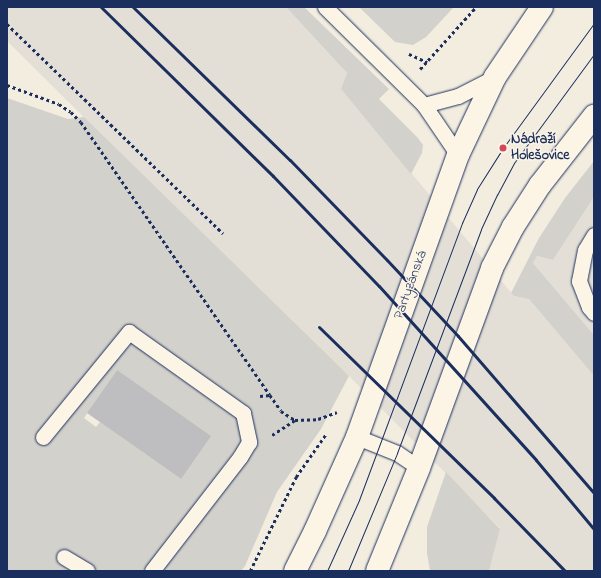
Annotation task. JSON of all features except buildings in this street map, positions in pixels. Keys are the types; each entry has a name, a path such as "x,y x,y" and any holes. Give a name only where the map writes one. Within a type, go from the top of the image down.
{"main road":[{"name":"Partyzánská","path":"295,571 315,531 357,437 458,155 495,77 542,7"},
{"path":"377,571 419,468 492,268 513,227 536,191 594,116"}],"lane":[{"path":"325,7 424,105 458,155"},
{"path":"424,105 458,96 495,77"},
{"path":"594,236 585,250 579,281 589,307 594,313"},
{"path":"43,437 129,332 244,413 249,442 240,457 152,571"},
{"path":"357,437 397,453 419,468"},
{"path":"64,557 87,571"}],"path":[{"path":"417,72 476,7"},
{"path":"7,24 223,233"},
{"path":"7,85 59,104 81,122 281,411 295,420"},
{"path":"249,442 261,442 295,420 318,419 338,411"},
{"path":"250,571 296,477 327,433"}],"shaded area":[{"path":"7,7 286,7 347,73 341,89 514,296 529,299 594,376 594,571 489,571 500,528 349,376 258,290 7,41"},
{"path":"286,7 304,7 389,89 379,99 418,138 423,145 422,153 411,174 341,89 347,73"},
{"path":"359,7 454,7 426,37 413,45 395,42"},
{"path":"7,98 68,119 84,117 349,376 321,429 277,492 245,566 241,571 7,571","holes":["117,370 181,479 100,422 96,427 84,418"]},
{"path":"594,161 594,197 553,260 537,256 533,263 594,335 594,376 529,299 514,296 511,293 539,238 565,198"},
{"path":"594,197 594,335 533,263 536,256 553,260"},
{"path":"446,472 500,529 489,571 430,571 427,553 427,527"}],"tram line":[{"path":"327,571 359,500 462,223 477,189 503,148 594,23"},
{"path":"348,571 397,453 481,229 497,195 514,163 594,54"}],"railway":[{"path":"101,7 273,176 379,286 536,460 594,529"},
{"path":"133,7 290,160 387,260 458,336 594,493"},
{"path":"319,327 494,498 565,571"}],"place":[{"name":"Nádraží Holešovice","path":"503,148"}]}
